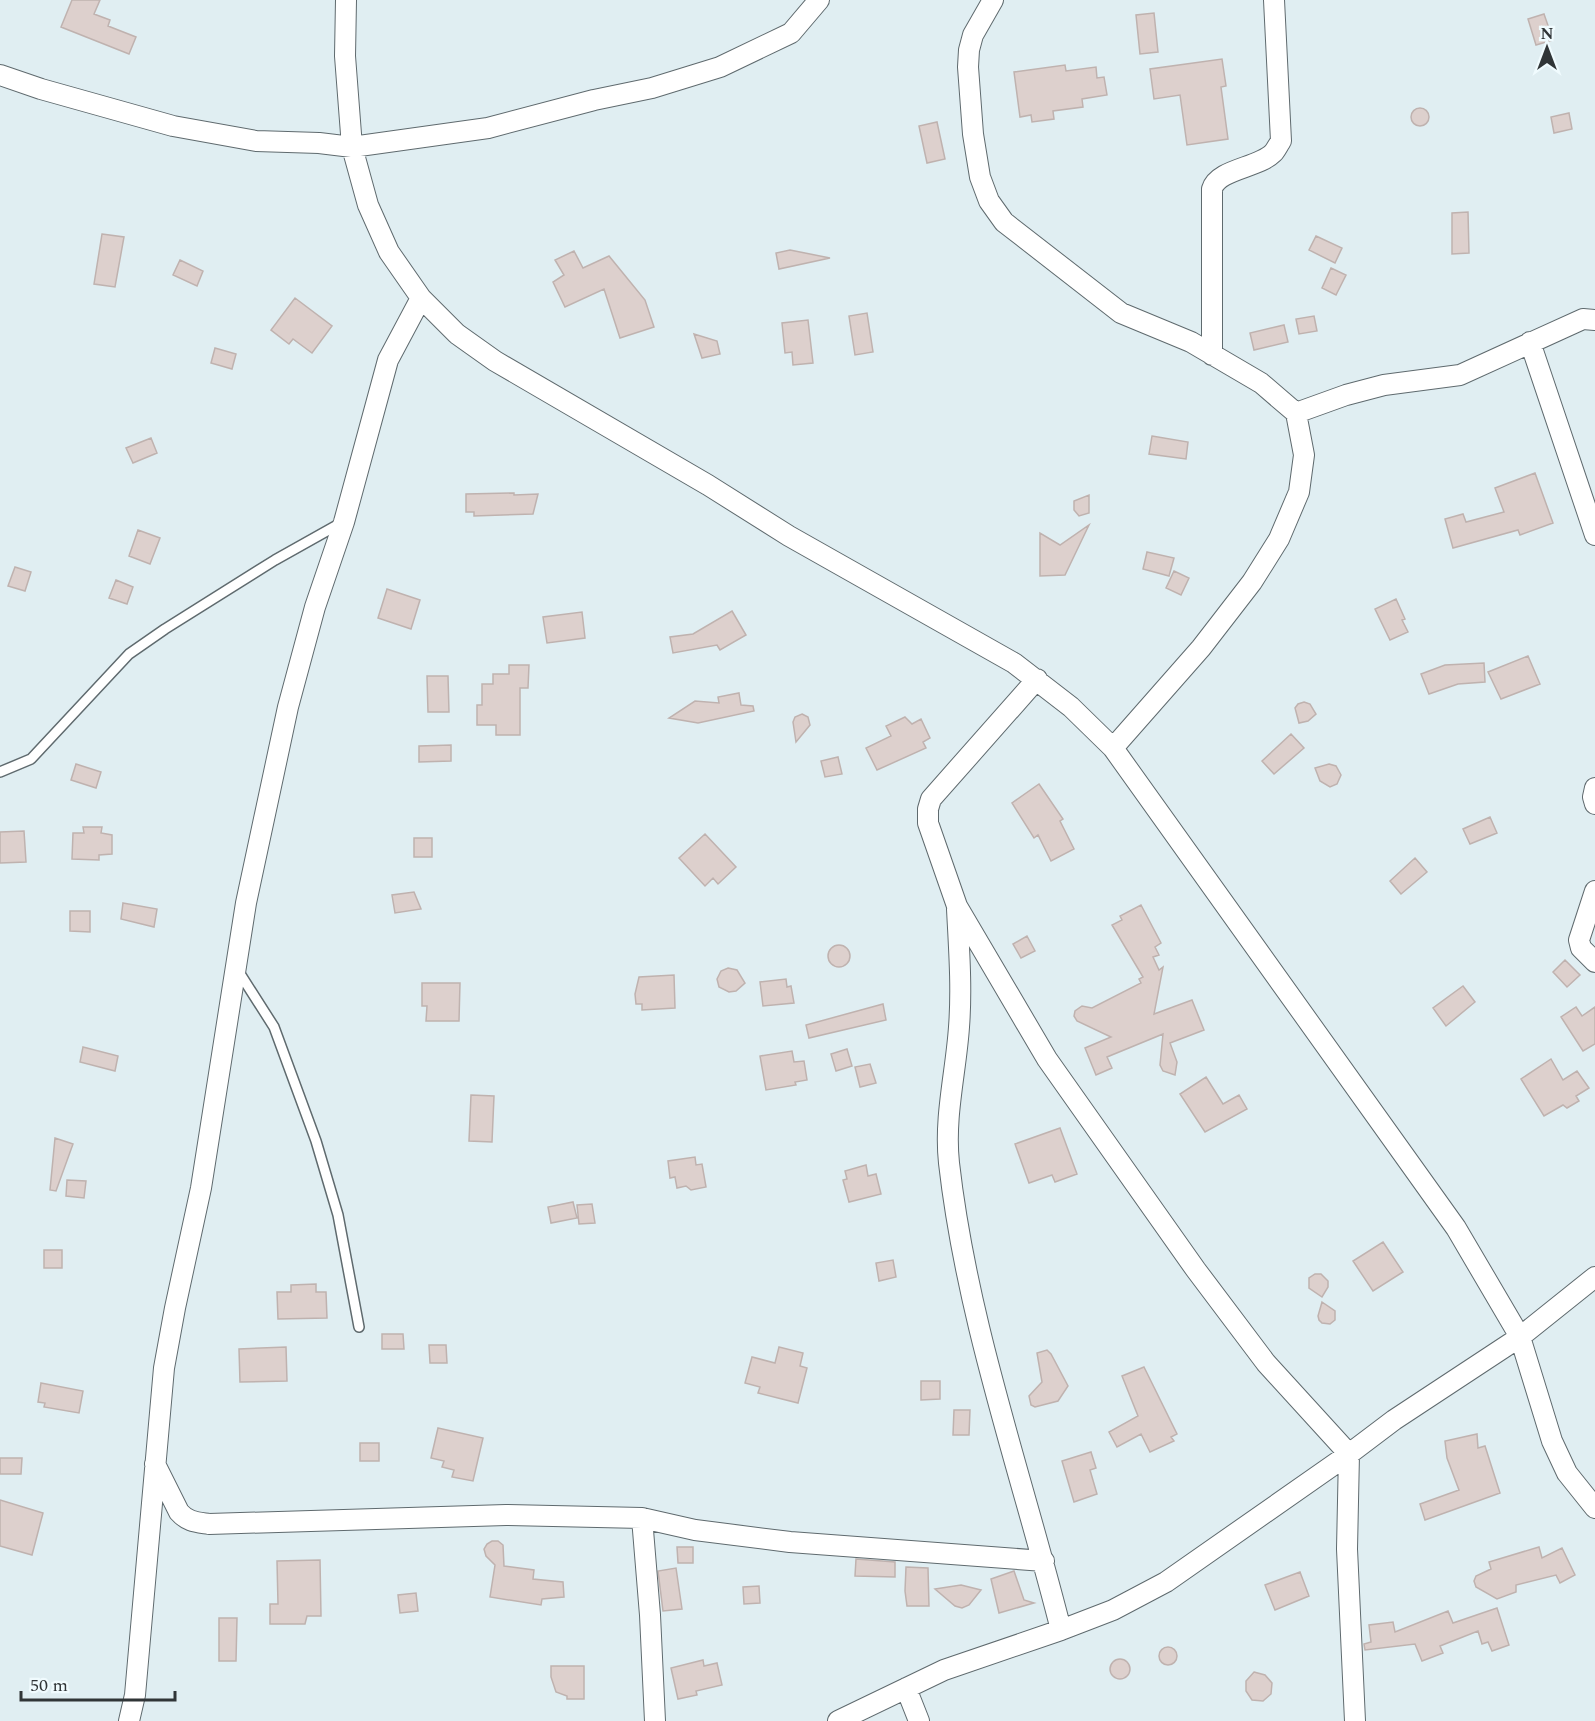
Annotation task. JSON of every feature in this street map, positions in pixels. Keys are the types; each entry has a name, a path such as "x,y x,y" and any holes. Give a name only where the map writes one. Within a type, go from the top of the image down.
{"street":[{"path":"346,0 345,56 351,147 368,205 389,252 421,298 457,334 495,361 708,485 789,536 948,624 1037,680 1071,707 1113,748 1456,1228 1520,1337 1552,1441 1567,1473 1595,1508"},
{"path":"0,75 41,89 173,126 256,141 320,143 351,147 488,128 594,100 652,88 720,67 791,33 819,0"},
{"path":"993,0 974,35 969,50 968,67 973,134 980,177 989,201 1004,222 1121,313 1191,342 1261,383 1296,413 1304,455 1299,492 1279,539 1252,582 1201,648 1113,748"},
{"path":"1212,355 1212,189 1214,182 1222,176 1260,162 1274,153 1281,141 1274,0"},
{"path":"129,1721 135,1695 164,1368 201,1188 246,903 288,707 325,575 344,522 388,360 421,298"},
{"path":"1296,413 1346,395 1384,385 1460,375 1583,319 1595,320"},
{"path":"1530,342 1595,535"},
{"path":"1037,680 931,799 928,823 957,906 1047,1059 1189,1260 1266,1363 1349,1454 1347,1549 1351,1720"},
{"path":"1595,788 1593,797 1595,804"},
{"path":"1595,891 1579,940 1581,948 1595,962"},
{"path":"957,906 960,997 959,1028 949,1118 949,1161 965,1268 980,1335 1061,1630"},
{"path":"838,1721 944,1670 1113,1610 1166,1582 1394,1420 1520,1337 1595,1277"},
{"path":"155,1464 179,1512 190,1521 209,1524 506,1515 642,1518 695,1530 790,1542 1044,1562"},
{"path":"642,1518 655,1721"},
{"path":"906,1688 919,1721"}],"lane":[{"path":"0,772 31,759 129,654 275,561 344,522"},
{"path":"236,966 274,1027 316,1141 338,1215 359,1327"}],"building":[{"path":"72,0 100,0 94,14 110,20 108,26 136,37 129,54 61,27"},
{"path":"1154,13 1158,52 1140,54 1136,15"},
{"path":"1544,14 1553,40 1536,45 1528,19"},
{"path":"1222,59 1226,86 1221,87 1228,139 1187,145 1180,95 1154,99 1150,69"},
{"path":"1065,65 1066,71 1096,67 1097,78 1104,77 1107,95 1082,99 1083,107 1053,111 1054,119 1032,122 1031,115 1020,117 1014,72"},
{"path":"1420,108 1426,111 1429,117 1426,123 1420,126 1414,123 1411,117 1414,111"},
{"path":"1569,113 1572,129 1554,133 1551,117"},
{"path":"937,122 945,159 927,163 919,126"},
{"path":"1468,212 1469,253 1452,254 1452,213"},
{"path":"102,234 124,237 115,287 94,284"},
{"path":"1316,236 1342,248 1335,263 1309,250"},
{"path":"790,250 830,258 779,269 776,253"},
{"path":"574,251 583,268 609,256 645,300 654,327 620,338 604,289 565,307 553,282 564,275 555,260"},
{"path":"180,260 203,271 197,286 173,275"},
{"path":"1331,268 1346,275 1336,295 1322,288"},
{"path":"295,298 332,326 312,353 293,339 289,344 271,330"},
{"path":"867,313 873,352 855,355 849,316"},
{"path":"1314,316 1317,331 1299,334 1296,319"},
{"path":"808,320 813,363 793,365 792,352 785,353 782,323"},
{"path":"1284,325 1288,342 1254,350 1250,333"},
{"path":"694,334 717,341 720,354 702,358"},
{"path":"215,348 236,354 232,369 211,363"},
{"path":"1152,436 1188,442 1186,459 1149,454"},
{"path":"151,438 157,453 133,463 126,448"},
{"path":"1535,473 1553,523 1520,535 1518,530 1453,548 1445,519 1463,514 1466,522 1504,512 1495,488"},
{"path":"514,493 514,495 538,494 533,514 474,516 474,512 466,512 466,494"},
{"path":"1089,495 1089,513 1079,516 1074,510 1074,501"},
{"path":"1089,525 1065,575 1040,576 1040,533 1060,545"},
{"path":"138,530 160,538 150,564 129,556"},
{"path":"1147,552 1174,558 1169,576 1143,569"},
{"path":"15,567 31,572 25,591 8,586"},
{"path":"1174,571 1189,578 1181,595 1166,588"},
{"path":"116,580 133,587 127,604 109,598"},
{"path":"387,589 420,600 411,629 378,618"},
{"path":"1396,599 1408,632 1390,640 1375,609"},
{"path":"732,611 746,635 720,650 717,645 673,653 670,637 693,634"},
{"path":"582,612 585,638 547,643 543,617"},
{"path":"1528,656 1540,684 1501,699 1488,672"},
{"path":"1484,663 1485,682 1458,684 1429,694 1421,674 1445,665"},
{"path":"509,665 529,665 528,688 520,688 520,735 496,735 496,725 477,725 477,705 482,705 482,684 493,684 493,674 509,674"},
{"path":"427,676 448,676 449,712 428,712"},
{"path":"739,693 741,705 753,706 754,711 698,723 669,718 695,701 719,703 718,697"},
{"path":"1304,702 1310,704 1316,714 1308,721 1299,723 1295,708"},
{"path":"802,714 808,717 810,725 796,742 793,722 795,717"},
{"path":"905,717 912,724 921,719 930,738 923,742 926,748 877,770 866,748 891,736 886,726"},
{"path":"1291,734 1304,748 1274,774 1262,761"},
{"path":"451,745 451,761 419,762 419,746"},
{"path":"838,757 842,774 825,777 821,761"},
{"path":"76,764 101,772 96,788 71,780"},
{"path":"1329,764 1336,766 1341,775 1337,784 1330,787 1320,781 1315,768"},
{"path":"1039,784 1063,819 1060,821 1074,849 1051,861 1038,835 1034,838 1012,803"},
{"path":"1490,817 1497,833 1470,844 1463,829"},
{"path":"83,827 102,827 101,833 112,835 112,854 99,855 99,860 72,859 73,833 84,833"},
{"path":"24,831 26,862 0,863 0,832"},
{"path":"705,834 736,867 718,884 713,878 705,886 679,858"},
{"path":"414,838 432,838 432,857 414,857"},
{"path":"1415,858 1427,872 1401,894 1390,881"},
{"path":"414,892 421,909 395,913 392,895"},
{"path":"123,903 157,909 154,927 121,919"},
{"path":"1141,905 1161,943 1155,947 1159,955 1153,957 1159,970 1163,967 1154,1014 1192,1000 1204,1030 1170,1043 1177,1062 1175,1075 1163,1071 1160,1065 1163,1034 1107,1057 1112,1068 1096,1075 1085,1048 1111,1037 1077,1021 1074,1016 1075,1011 1082,1006 1092,1008 1141,983 1139,979 1143,977 1112,925 1122,920 1120,916"},
{"path":"70,911 90,911 90,932 70,931"},
{"path":"1027,936 1035,951 1021,958 1013,944"},
{"path":"839,945 847,948 850,956 847,964 839,967 831,964 828,956 831,948"},
{"path":"1565,960 1580,975 1567,987 1553,972"},
{"path":"728,968 737,970 745,983 736,991 729,992 719,987 717,979 721,971"},
{"path":"674,975 675,1008 642,1010 642,1004 636,1004 635,994 639,977"},
{"path":"786,979 787,987 791,986 794,1003 763,1006 760,982"},
{"path":"422,983 460,983 459,1021 426,1021 427,1006 422,1006"},
{"path":"1463,986 1475,1002 1446,1026 1433,1008"},
{"path":"883,1004 886,1020 809,1038 806,1025"},
{"path":"1576,1007 1582,1016 1595,1007 1595,1044 1583,1051 1561,1017"},
{"path":"83,1047 118,1056 115,1071 80,1062"},
{"path":"847,1049 852,1066 836,1071 831,1054"},
{"path":"792,1051 794,1062 804,1061 807,1080 795,1082 796,1085 766,1090 760,1056"},
{"path":"1551,1059 1563,1080 1577,1071 1589,1088 1576,1096 1579,1101 1567,1108 1563,1105 1544,1116 1521,1079"},
{"path":"870,1064 876,1083 860,1087 855,1067"},
{"path":"1206,1077 1223,1104 1239,1095 1247,1109 1205,1132 1180,1094"},
{"path":"471,1095 494,1096 492,1142 469,1141"},
{"path":"1060,1128 1077,1174 1055,1182 1052,1175 1029,1183 1015,1144"},
{"path":"55,1138 73,1144 56,1191 50,1190"},
{"path":"695,1157 696,1165 702,1164 706,1187 691,1190 686,1186 677,1188 675,1177 670,1178 668,1161"},
{"path":"866,1165 868,1176 876,1174 881,1194 849,1202 843,1180 847,1179 845,1171"},
{"path":"67,1180 86,1181 84,1198 66,1196"},
{"path":"573,1202 577,1218 551,1223 548,1207"},
{"path":"592,1204 595,1223 579,1224 577,1205"},
{"path":"1383,1242 1403,1272 1373,1291 1353,1261"},
{"path":"44,1250 62,1250 62,1268 44,1268"},
{"path":"893,1260 896,1277 879,1281 876,1263"},
{"path":"1315,1274 1321,1274 1328,1281 1328,1287 1322,1297 1309,1288 1309,1278"},
{"path":"316,1284 316,1292 326,1292 327,1318 278,1319 277,1292 291,1292 291,1285"},
{"path":"1322,1302 1335,1311 1335,1320 1330,1324 1319,1320"},
{"path":"382,1334 403,1334 404,1349 382,1349"},
{"path":"429,1345 446,1345 447,1363 430,1363"},
{"path":"286,1347 287,1381 240,1382 239,1349"},
{"path":"779,1347 803,1353 800,1366 807,1368 798,1403 758,1393 760,1387 745,1383 752,1357 775,1363"},
{"path":"1047,1350 1068,1386 1058,1401 1035,1407 1031,1405 1029,1396 1042,1382 1037,1353"},
{"path":"1144,1367 1177,1434 1171,1437 1174,1441 1150,1452 1141,1434 1117,1447 1109,1432 1138,1416 1122,1376"},
{"path":"921,1381 940,1381 940,1399 921,1400"},
{"path":"41,1383 83,1391 79,1413 44,1407 45,1403 38,1402"},
{"path":"954,1410 970,1410 969,1435 953,1435"},
{"path":"438,1428 483,1438 473,1481 452,1477 454,1470 442,1467 444,1461 431,1458"},
{"path":"1477,1434 1478,1448 1485,1446 1500,1493 1425,1520 1420,1504 1459,1490 1447,1458 1445,1441"},
{"path":"360,1443 379,1443 379,1461 360,1461"},
{"path":"1091,1452 1096,1468 1090,1470 1097,1494 1074,1502 1062,1461"},
{"path":"0,1458 22,1458 21,1474 0,1474"},
{"path":"0,1500 43,1513 32,1555 0,1546"},
{"path":"492,1541 498,1541 503,1545 504,1566 534,1570 533,1579 563,1582 564,1597 542,1599 541,1605 490,1597 495,1565 486,1556 484,1549"},
{"path":"677,1547 693,1547 693,1563 678,1563"},
{"path":"1539,1547 1542,1558 1562,1548 1575,1575 1560,1583 1556,1575 1516,1585 1516,1592 1497,1599 1476,1587 1474,1581 1476,1576 1491,1569 1489,1562"},
{"path":"856,1559 895,1562 895,1577 855,1576"},
{"path":"320,1560 321,1616 307,1616 305,1624 270,1624 270,1604 278,1604 277,1561"},
{"path":"906,1567 928,1568 929,1606 907,1606"},
{"path":"676,1568 682,1609 663,1611 658,1571"},
{"path":"1014,1571 1024,1600 1034,1603 999,1613 991,1579"},
{"path":"1300,1572 1309,1596 1275,1610 1265,1585"},
{"path":"961,1585 981,1590 969,1605 962,1608 955,1606 935,1589"},
{"path":"759,1586 760,1603 744,1604 743,1587"},
{"path":"416,1593 418,1611 400,1613 398,1595"},
{"path":"1497,1608 1509,1645 1492,1651 1488,1642 1482,1644 1478,1631 1440,1646 1443,1653 1422,1661 1415,1644 1365,1650 1364,1644 1371,1642 1369,1625 1393,1622 1395,1632 1448,1611 1453,1623"},
{"path":"219,1618 237,1618 236,1661 219,1661"},
{"path":"1168,1647 1174,1650 1177,1656 1174,1662 1168,1665 1162,1662 1159,1656 1162,1650"},
{"path":"1120,1659 1127,1662 1130,1669 1127,1676 1120,1679 1113,1676 1110,1669 1113,1662"},
{"path":"703,1660 704,1666 717,1663 722,1685 696,1691 697,1695 678,1699 671,1668"},
{"path":"551,1666 584,1666 584,1699 567,1699 567,1696 556,1692 551,1677"},
{"path":"1254,1672 1265,1675 1272,1683 1271,1694 1263,1701 1252,1700 1246,1691 1246,1681"}]}
